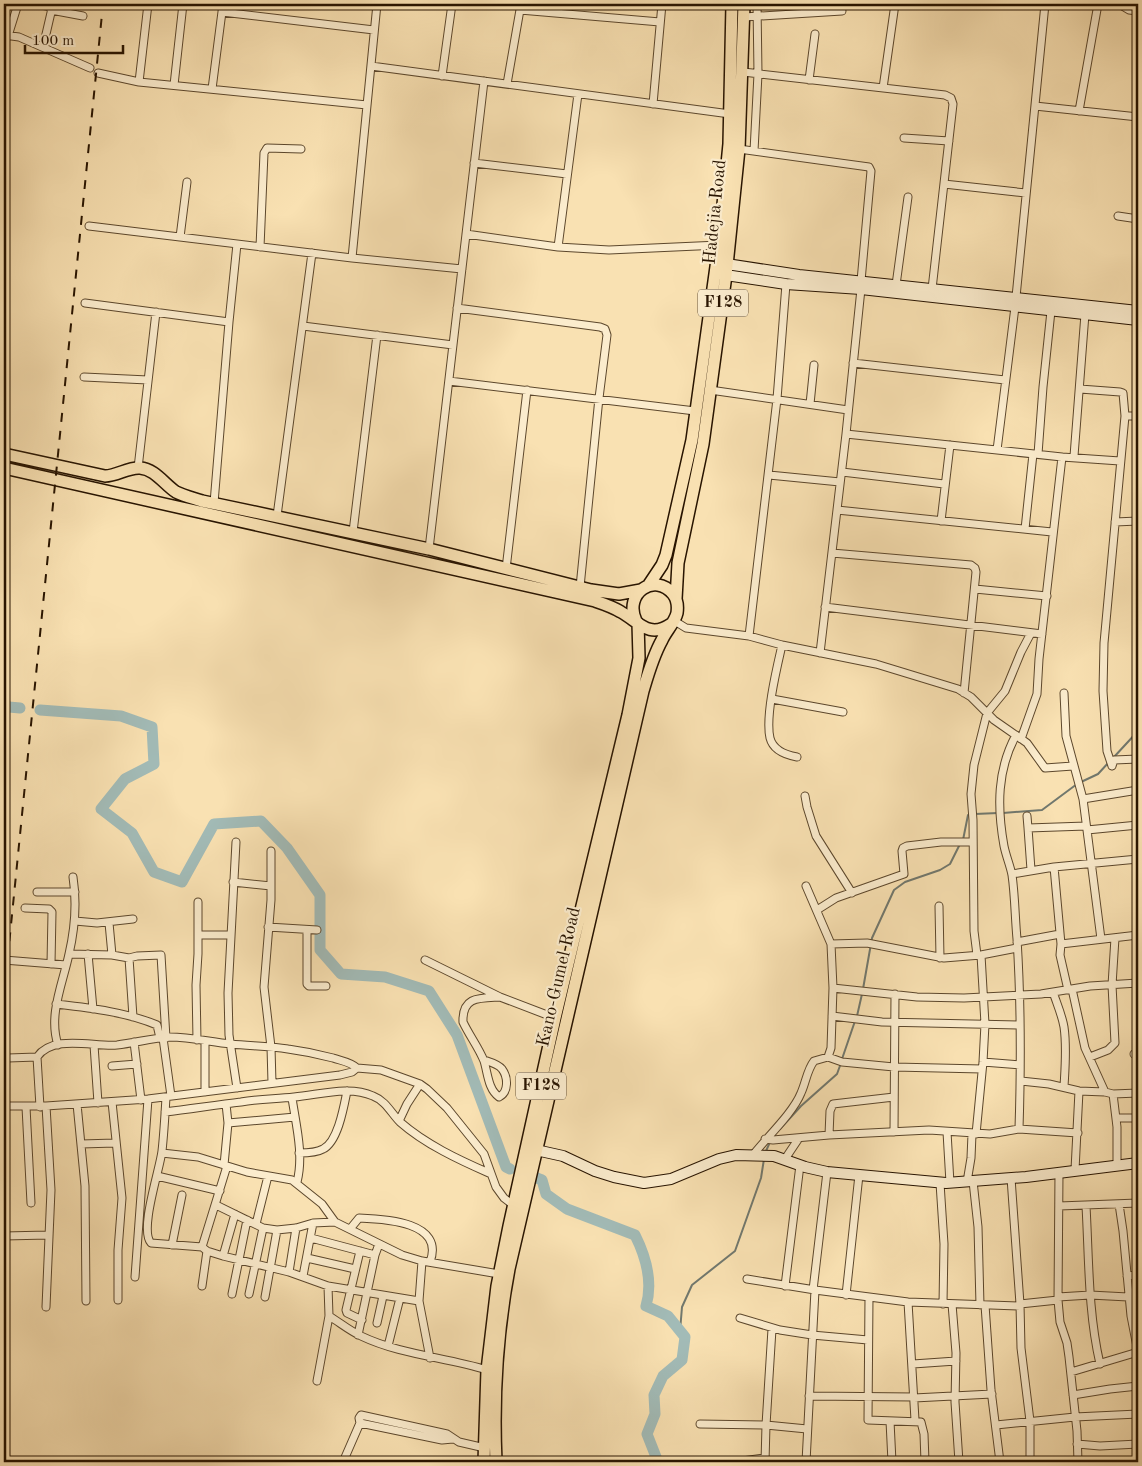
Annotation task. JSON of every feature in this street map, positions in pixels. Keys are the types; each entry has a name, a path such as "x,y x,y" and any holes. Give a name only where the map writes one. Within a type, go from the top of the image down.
{"main road":[{"name":"Hadejia Road","path":"676,599 678,563 703,444 710,390 721,269 719,245 730,114 732,4"},
{"name":"Hadejia Road","path":"644,588 662,565 666,555 692,440 695,411 721,269 739,149 744,4"},
{"path":"4,454 105,476 114,476 138,468 156,474 178,493 214,503 430,549 580,587 618,594 654,585 667,588 676,599"},
{"path":"50,479 54,465"},
{"path":"4,468 581,598 609,606 651,630 658,630 672,622"},
{"name":"F128","path":"637,622 632,604 635,596 644,588"},
{"name":"F128","path":"672,622 677,606 676,599"},
{"name":"Kano-Gumel Road","path":"484,1462 487,1370 501,1316 508,1269 536,1150 628,715 638,663 637,622"},
{"name":"Kano-Gumel Road","path":"496,1462 493,1350 499,1274 513,1205 555,1018 577,951 646,683 656,652 672,622"}],"street":[{"path":"18,4 6,36 18,37 90,68"},
{"path":"36,4 83,16"},
{"path":"139,82 148,4"},
{"path":"174,85 183,4"},
{"path":"212,89 223,4"},
{"path":"352,258 377,4"},
{"path":"442,76 452,4"},
{"path":"653,104 662,4"},
{"path":"754,151 758,74 756,4"},
{"path":"883,88 895,4"},
{"path":"997,450 1015,303 1045,4"},
{"path":"1079,111 1098,4"},
{"path":"1123,4 1129,10 1138,11"},
{"path":"43,48 52,7"},
{"path":"507,84 520,7 660,22"},
{"path":"744,16 842,10"},
{"path":"222,12 374,30"},
{"path":"810,80 815,34"},
{"path":"370,66 730,114"},
{"path":"743,72 945,95 951,98 953,104 932,289"},
{"path":"98,73 139,82 367,105"},
{"path":"430,549 484,81"},
{"path":"558,247 578,94"},
{"path":"1035,106 1138,117"},
{"path":"904,138 949,141"},
{"path":"260,247 264,153 267,148 301,149"},
{"path":"739,149 869,167 871,172 842,472 820,653"},
{"path":"474,162 567,174"},
{"path":"180,237 187,182"},
{"path":"944,184 1026,193"},
{"path":"896,285 908,197"},
{"path":"1118,216 1138,218"},
{"path":"89,226 352,258 462,269"},
{"path":"466,234 558,247 609,250 719,245"},
{"path":"214,503 228,322 237,244"},
{"path":"277,516 312,253"},
{"path":"721,269 786,284 896,285 932,289 1052,311 1138,320"},
{"path":"721,269 799,274 861,285 1015,303 1138,311"},
{"path":"749,636 777,399 786,284"},
{"path":"85,303 228,322"},
{"path":"457,308 600,326 605,329 608,335 599,398 580,587"},
{"path":"1025,530 1052,311"},
{"path":"138,468 156,312"},
{"path":"1074,456 1085,314"},
{"path":"303,326 453,345"},
{"path":"353,532 376,335"},
{"path":"853,363 1005,380"},
{"path":"810,404 814,365"},
{"path":"84,377 148,380"},
{"path":"449,381 695,411"},
{"path":"1080,389 1123,393 1124,416 1103,691 1106,750 1113,763 1138,759"},
{"path":"506,569 527,390"},
{"path":"710,390 848,410"},
{"path":"1124,416 1138,416"},
{"path":"846,434 1062,457 1074,456 1120,461"},
{"path":"940,521 950,445"},
{"path":"1019,1129 1021,1081 1017,945 1012,874 1004,848 999,801 1000,784 1003,765 1010,747 1019,737 1037,694 1052,532 1062,457"},
{"path":"842,472 944,484"},
{"path":"769,474 840,482"},
{"path":"837,510 1052,532"},
{"path":"1115,522 1138,521"},
{"path":"832,553 971,565 976,568 964,693"},
{"path":"975,588 1047,596"},
{"path":"825,607 1042,634"},
{"path":"672,622 686,628 749,636 782,645 876,664 943,684 971,697 987,713 1031,747 1045,768 1073,766"},
{"path":"1000,1462 982,1305 978,1227 970,1182 983,1066 985,1024 979,955 974,931 967,842 972,818 972,780 987,713 1005,691 1021,652 1031,634"},
{"path":"782,645 772,699 770,738 778,750 797,757"},
{"path":"1064,694 1066,736 1083,799 1101,940"},
{"path":"772,699 843,712"},
{"path":"1083,799 1138,790"},
{"path":"805,796 816,836 852,893"},
{"path":"1027,816 1031,870"},
{"path":"1028,828 1087,828 1138,825"},
{"path":"236,842 228,993 230,1044 237,1088"},
{"path":"817,910 836,898 904,874 902,850 907,846 967,842"},
{"path":"271,851 271,886 264,987 271,1047 272,1083"},
{"path":"1012,874 1054,866 1138,859"},
{"path":"1054,866 1061,944 1060,955 1082,1036 1090,1057 1109,1093 1117,1118 1117,1166"},
{"path":"58,1045 55,1036 56,1004 69,954 75,921 73,877"},
{"path":"233,882 271,886"},
{"path":"806,886 831,944 833,988 832,1048 828,1056"},
{"path":"37,892 75,892"},
{"path":"197,1040 198,902"},
{"path":"939,906 940,958"},
{"path":"25,908 49,909 52,912 51,964"},
{"path":"75,921 109,923 133,919"},
{"path":"109,923 112,955"},
{"path":"268,927 317,930"},
{"path":"307,930 307,984 309,986 326,986"},
{"path":"831,944 869,944 940,958 979,955 1060,934"},
{"path":"199,935 230,935"},
{"path":"1061,944 1138,935"},
{"path":"1090,1057 1108,1050 1114,1044 1112,985 1115,938"},
{"path":"69,954 112,955 129,958 144,955 161,956 163,1038 168,1096 162,1153 150,1208 147,1239 151,1243 205,1249 223,1256 303,1276 328,1286 419,1301"},
{"path":"88,954 93,1009"},
{"path":"129,958 133,1017"},
{"path":"4,960 66,965"},
{"path":"425,960 500,997 555,1018"},
{"path":"833,988 917,997 984,998 1138,984"},
{"path":"1053,992 1062,1017 1065,1033 1064,1087"},
{"path":"894,1132 895,994"},
{"path":"484,1060 502,1069 507,1085 506,1092 502,1096 499,1097 495,1094 491,1087 484,1060 463,1022 463,1016 468,1003 473,999 500,997"},
{"path":"56,1004 133,1017 157,1025 163,1038"},
{"path":"832,1016 894,1022 1019,1025"},
{"path":"46,1308 51,1190 37,1057 48,1048 58,1045 76,1042 94,1045 117,1045 163,1038 271,1047 318,1054 346,1061 357,1068 380,1070 420,1084 447,1108 484,1154 489,1173 496,1187 504,1198 513,1205"},
{"path":"205,1041 205,1092"},
{"path":"134,1042 144,1099 135,1277"},
{"path":"94,1045 98,1103"},
{"path":"761,1156 769,1140 801,1093 814,1060 828,1056 840,1061 894,1068 1020,1065"},
{"path":"8,1058 37,1057"},
{"path":"112,1066 137,1064"},
{"path":"4,1106 26,1107 144,1099 340,1075 352,1072 357,1068"},
{"path":"1021,1081 1079,1091 1138,1093"},
{"path":"399,1120 420,1084"},
{"path":"165,1112 348,1091 375,1096 386,1104 399,1120 424,1139 489,1173"},
{"path":"299,1154 321,1150 329,1144 338,1127 348,1091"},
{"path":"1076,1170 1079,1091"},
{"path":"829,1135 830,1111 833,1104 894,1097"},
{"path":"292,1098 299,1154 297,1182"},
{"path":"112,1102 122,1198 118,1300"},
{"path":"77,1104 84,1186 86,1301"},
{"path":"202,1286 205,1249 226,1166 228,1123 226,1104"},
{"path":"26,1107 31,1203"},
{"path":"228,1123 294,1117"},
{"path":"1117,1118 1138,1118"},
{"path":"769,1140 929,1130 974,1134 990,1134 1019,1129 1078,1133"},
{"path":"943,1304 947,1132"},
{"path":"785,1159 799,1138"},
{"path":"81,1144 115,1143"},
{"path":"536,1150 564,1156 614,1178 644,1183 671,1179 727,1156 761,1156 785,1159 827,1172 945,1183 1011,1178 1138,1163"},
{"path":"162,1153 198,1157 226,1166 268,1176 282,1177 297,1182 322,1204 335,1222"},
{"path":"785,1286 800,1165"},
{"path":"806,1462 814,1290 827,1172"},
{"path":"1059,1173 1058,1298 1060,1322 1067,1343 1071,1372 1078,1462"},
{"path":"846,1295 860,1175"},
{"path":"157,1176 220,1191"},
{"path":"256,1224 268,1176"},
{"path":"1011,1178 1020,1305 1021,1348 1030,1421 1030,1462"},
{"path":"172,1245 182,1195"},
{"path":"1059,1206 1138,1203"},
{"path":"1071,1372 1138,1352 1135,1316 1128,1297 1119,1204"},
{"path":"216,1205 263,1228 277,1230 296,1228 313,1223 335,1222 402,1255 426,1262 499,1274"},
{"path":"1086,1206 1090,1295 1100,1364"},
{"path":"223,1256 235,1214"},
{"path":"350,1228 359,1218 393,1221 419,1229 432,1242 433,1255 426,1262 419,1301 430,1358"},
{"path":"232,1294 247,1220"},
{"path":"303,1276 313,1223"},
{"path":"248,1294 263,1228"},
{"path":"289,1272 296,1228"},
{"path":"265,1297 277,1230"},
{"path":"4,1236 48,1235"},
{"path":"311,1238 376,1255"},
{"path":"358,1335 379,1244"},
{"path":"360,1251 346,1310 347,1313 362,1320"},
{"path":"307,1258 355,1269"},
{"path":"1127,1276 1138,1275"},
{"path":"748,1279 846,1295 943,1304 1020,1305 1058,1298 1090,1295 1128,1297"},
{"path":"317,1381 329,1316 328,1286"},
{"path":"377,1323 383,1296"},
{"path":"869,1297 868,1420 915,1420 921,1422 923,1426 925,1462"},
{"path":"388,1346 400,1298"},
{"path":"908,1302 915,1420"},
{"path":"952,1304 959,1462"},
{"path":"329,1316 358,1335 388,1346 430,1358 459,1362 487,1370"},
{"path":"740,1318 772,1329 812,1336 868,1340"},
{"path":"735,1462 765,1460 772,1329"},
{"path":"912,1364 956,1361"},
{"path":"1073,1396 1138,1386"},
{"path":"809,1396 914,1398 992,1394"},
{"path":"996,1425 1075,1417 1138,1414"},
{"path":"890,1421 892,1462"},
{"path":"343,1462 360,1423 442,1440 453,1439 485,1448"},
{"path":"700,1424 766,1425 807,1429"},
{"path":"1078,1444 1100,1446 1138,1444"}],"waterway":[{"path":"4,704 9,707 20,708"},
{"path":"40,710 121,716 152,727 154,764 125,779 101,809 132,833 154,872 182,882 214,824 261,821 287,848 320,895 320,950 341,974 385,977 429,991 457,1035 506,1167 510,1169"},
{"path":"1114,757 1138,731"},
{"path":"1081,782 1098,774 1109,762"},
{"path":"1003,813 1042,810 1077,784"},
{"path":"975,814 998,813"},
{"path":"963,840 968,815 970,815"},
{"path":"863,989 872,938 894,890 905,882 940,870 950,864 960,844"},
{"path":"857,1016 862,994"},
{"path":"842,1059 855,1021"},
{"path":"780,1129 801,1106 837,1074 841,1063"},
{"path":"766,1151 770,1142"},
{"path":"680,1331 682,1307 692,1285 735,1251 761,1178 764,1159"},
{"path":"534,1177 542,1180 546,1194 567,1209 635,1235 647,1270 649,1288 646,1306 668,1316 685,1337 682,1360 663,1376 654,1395 655,1414 647,1434 658,1462"}],"railway":[{"path":"4,995 103,4"}]}
